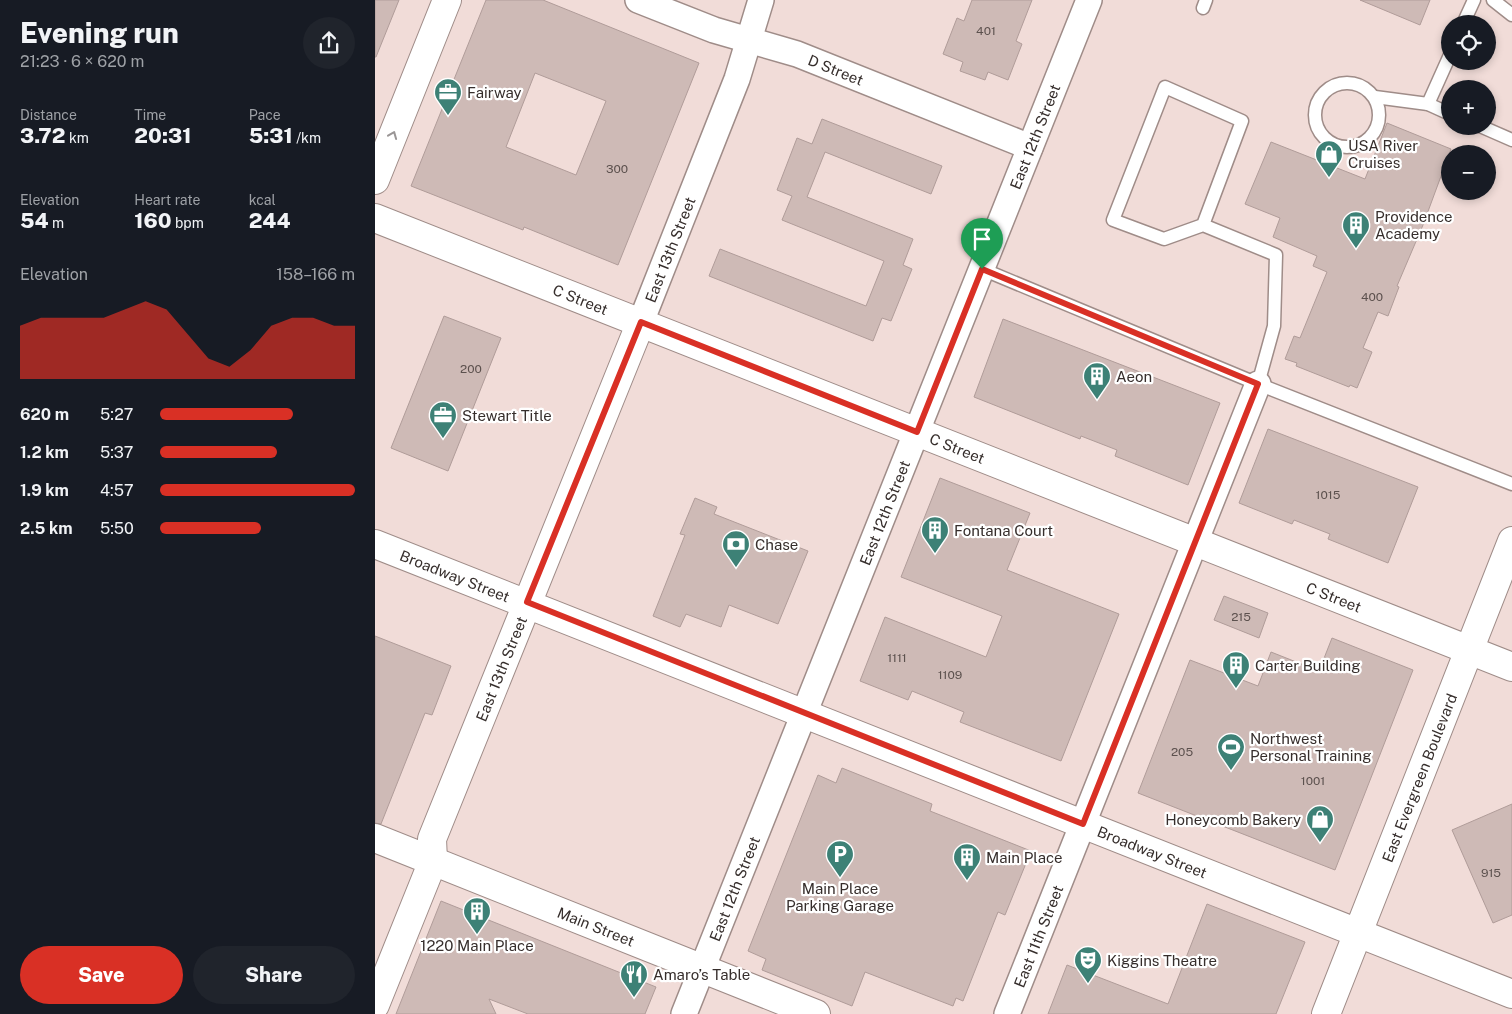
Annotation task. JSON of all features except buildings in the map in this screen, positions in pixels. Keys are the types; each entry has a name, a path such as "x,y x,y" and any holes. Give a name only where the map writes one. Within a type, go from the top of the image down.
{"street":[{"path":"375,180 447,0"},
{"name":"D Street","path":"638,0 714,30 797,54 1030,147"},
{"name":"East 13th Street","path":"433,861 432,839 737,79 761,0"},
{"name":"East 12th Street","path":"684,1014 1089,0"},
{"name":"C Street","path":"375,218 1512,667"},
{"name":"East 11th Street","path":"1007,1014 1258,384"},
{"name":"East Evergreen Boulevard","path":"1326,1014 1512,541"},
{"name":"Broadway Street","path":"375,544 527,602 1512,994"},
{"name":"Main Street","path":"375,838 816,1014"},
{"path":"375,1005 433,861"}],"lane":[{"path":"1467,15 1474,0"},
{"path":"1493,0 1512,15"},
{"path":"1428,104 1443,70"},
{"path":"1375,97 1379,107 1378,123 1371,137 1363,144 1341,147 1331,143 1322,136 1315,116 1316,106 1328,89 1337,84 1348,82 1359,84 1375,97 1428,104 1441,110"},
{"path":"1203,225 1242,121 1165,87 1113,220 1164,239 1203,225 1276,255 1274,326 1258,384"},
{"path":"1496,133 1512,140"},
{"path":"982,269 1258,384 1512,484"}],"place":[{"name":"Fairway","path":"448,116"},
{"name":"USA River Cruises","path":"1329,178"},
{"name":"Providence Academy","path":"1356,249"},
{"name":"Aeon","path":"1097,400"},
{"name":"Stewart Title","path":"443,439"},
{"name":"Fontana Court","path":"935,554"},
{"name":"Chase","path":"736,568"},
{"name":"Carter Building","path":"1236,689"},
{"name":"Northwest Personal Training","path":"1231,771"},
{"name":"Honeycomb Bakery","path":"1320,843"},
{"name":"Main Place Parking Garage","path":"840,878"},
{"name":"Main Place","path":"967,881"},
{"name":"1220 Main Place","path":"477,935"},
{"name":"Kiggins Theatre","path":"1088,984"},
{"name":"Amaro’s Table","path":"634,998"}],"route":[{"path":"982,269 1258,384 1083,824 527,602 641,322 917,432 982,269"}]}
